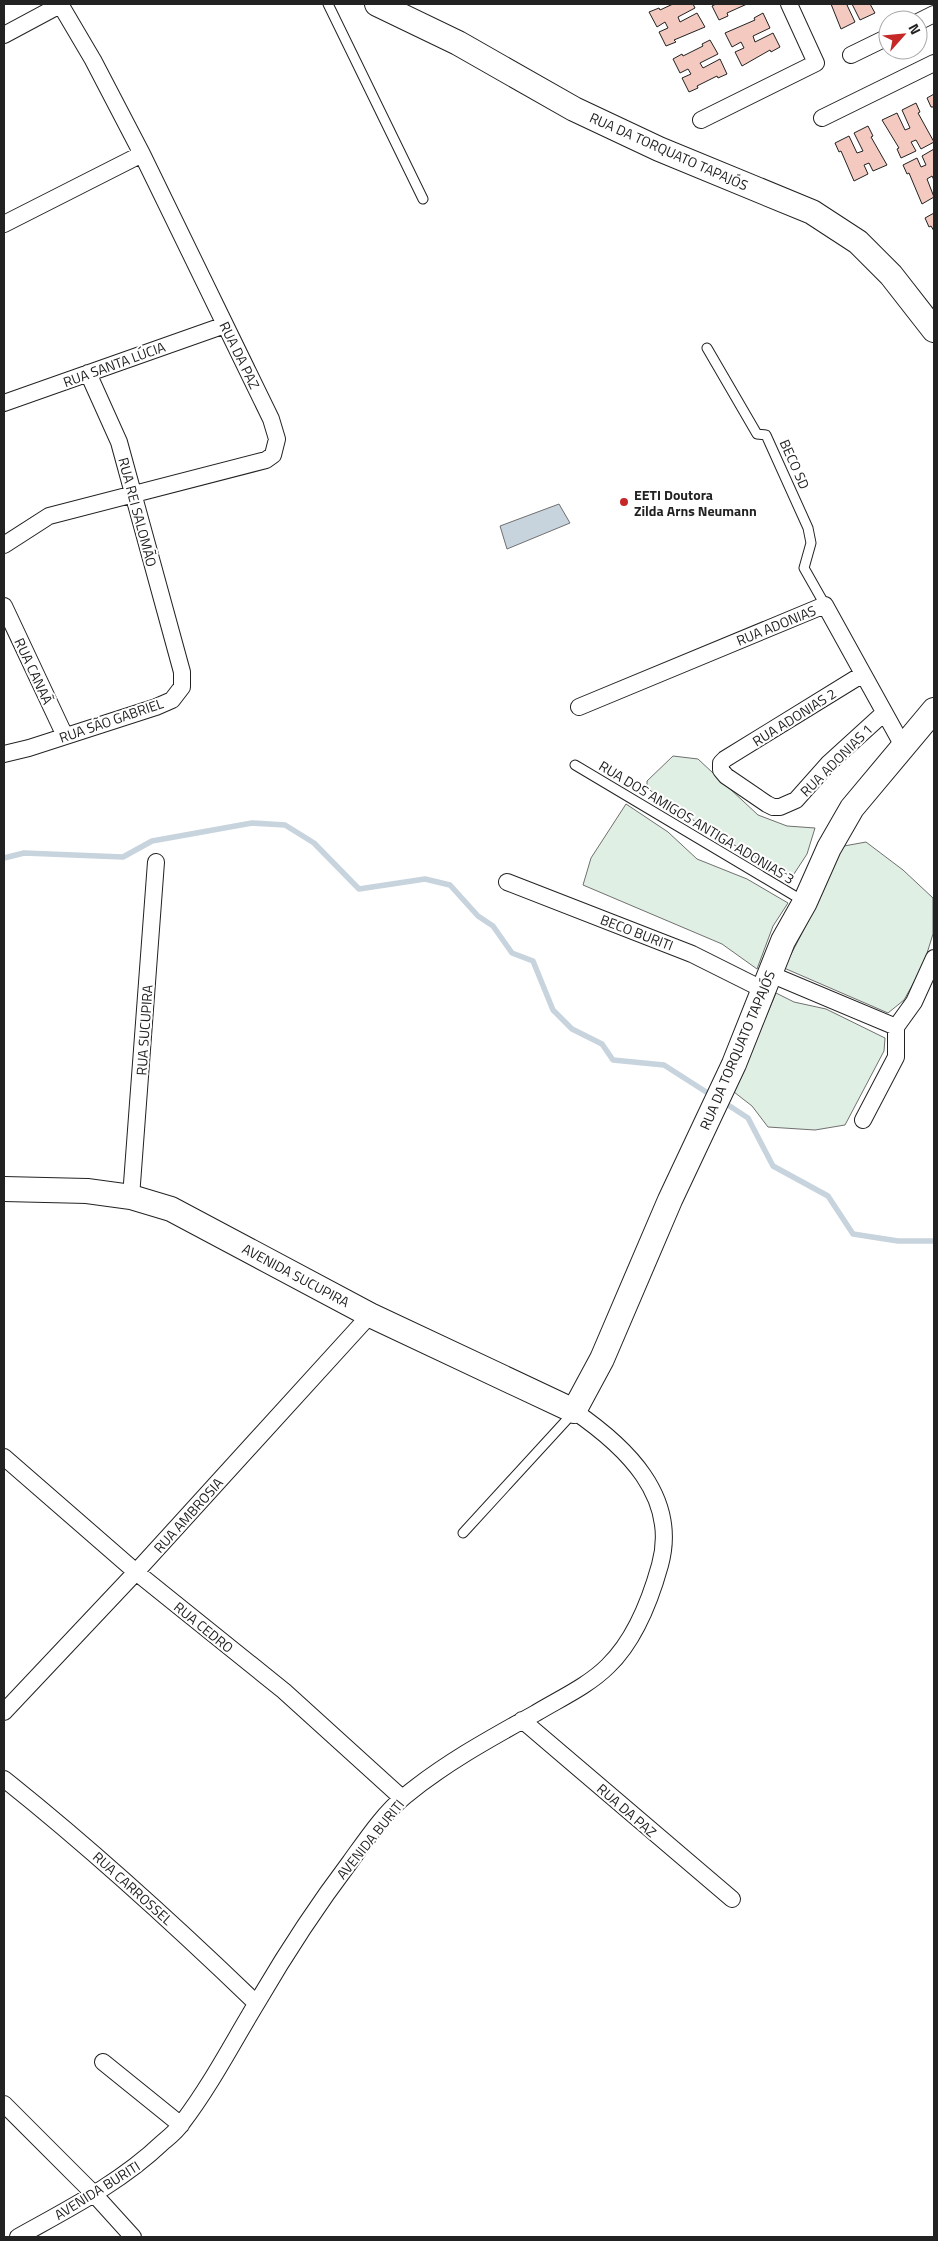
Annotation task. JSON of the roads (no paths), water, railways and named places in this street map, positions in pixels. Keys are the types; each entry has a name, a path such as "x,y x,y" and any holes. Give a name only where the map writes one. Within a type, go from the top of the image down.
{"street":[{"path":"4,35 60,4"},
{"name":"RUA DA PAZ","path":"4,546 49,516 266,460 273,455 277,440 276,430 142,154 93,60 60,4"},
{"path":"702,120 816,63 789,4"},
{"name":"RUA DA TORQUATO TAPAJÓS","path":"384,5 458,43 583,113 659,149 812,212 858,242 891,275 934,330"},
{"path":"850,55 878,42"},
{"path":"822,118 934,63"},
{"path":"4,224 142,154"},
{"name":"RUA SANTA LÚCIA","path":"4,403 225,325"},
{"name":"RUA REI SALOMÃO","path":"88,373 119,442 177,656"},
{"name":"RUA ADONIAS","path":"579,707 825,605 903,746"},
{"name":"RUA CANAÃ","path":"4,606 65,736"},
{"name":"RUA SÃO GABRIEL","path":"4,754 156,708 172,700 182,688 182,672 177,656"},
{"name":"RUA ADONIAS 2","path":"725,759 863,674"},
{"name":"RUA DA TORQUATO TAPAJÓS","path":"574,1411 602,1359 666,1209 734,1064 783,941 805,902 829,848 852,808 934,710"},
{"name":"RUA ADONIAS 1","path":"725,759 721,764 726,776 767,804 780,807 796,800 828,764 884,713"},
{"name":"RUA SUCUPIRA","path":"131,1197 156,862"},
{"name":"BECO BURITI","path":"507,882 767,982 896,1027"},
{"path":"863,1120 896,1057 896,1027 914,1002 934,958"},
{"name":"AVENIDA SUCUPIRA","path":"4,1189 87,1191 131,1197 171,1210 370,1315 574,1411"},
{"name":"RUA AMBROSIA","path":"4,1712 136,1572 370,1315"},
{"name":"AVENIDA BURITI","path":"18,2237 94,2194 133,2168 181,2125 232,2048 256,2003 312,1913 372,1833 402,1798 456,1759 583,1685 607,1668 635,1632 660,1564 664,1527 656,1499 641,1469 620,1446 574,1411"},
{"name":"RUA CEDRO","path":"4,1457 136,1572 284,1691 402,1798"},
{"name":"RUA DA PAZ","path":"522,1720 732,1900"},
{"name":"RUA CARROSSEL","path":"4,1779 70,1832 179,1929 256,2003"},
{"path":"103,2062 181,2125"},
{"path":"4,2104 94,2194 133,2237"}],"lane":[{"path":"328,4 423,199"},
{"name":"BECO SD","path":"707,348 757,434 766,435 808,528 811,543 804,568 825,605"},
{"name":"RUA DOS AMIGOS ANTIGA ADONIAS 3","path":"575,765 805,902"},
{"path":"463,1533 574,1411"}],"waterway":[{"path":"4,858 24,853 123,857 152,841 252,823 285,825 314,843 359,889 425,879 450,885 478,916 493,926 512,953 533,961 553,1010 572,1029 602,1044 613,1060 664,1065 714,1097"},
{"path":"722,1101 748,1118 773,1166 828,1196 853,1234 898,1241 934,1241"}],"place":[{"name":"EETI Doutora Zilda Arns Neumann","path":"624,502"}]}
